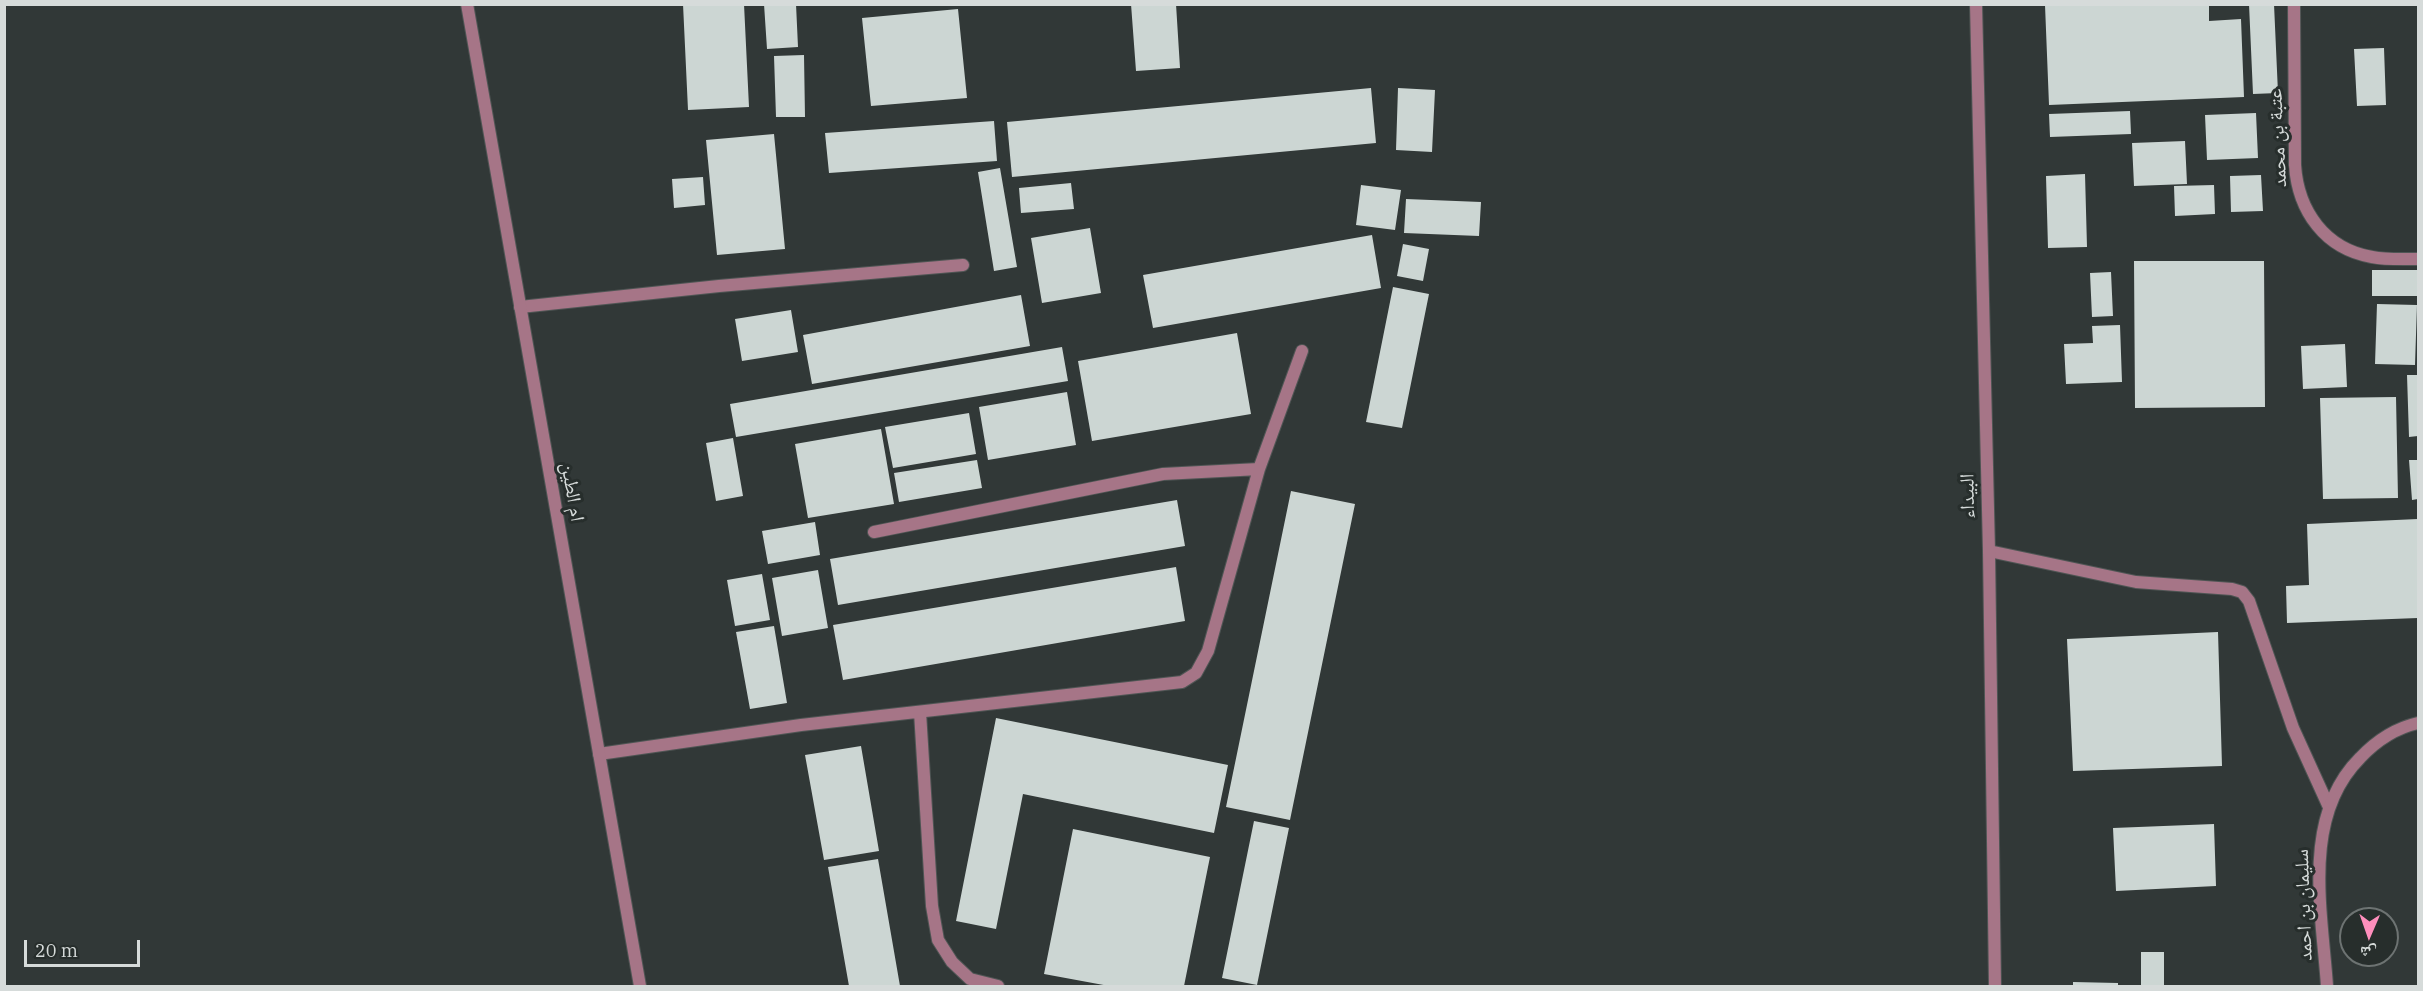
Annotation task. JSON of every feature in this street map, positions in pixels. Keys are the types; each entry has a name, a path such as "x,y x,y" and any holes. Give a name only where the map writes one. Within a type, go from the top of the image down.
{"street":[{"name":"ام الطين","path":"467,4 640,987"},
{"name":"البيداء","path":"1976,4 1989,551 1995,987"},
{"name":"عتبة بن محمد","path":"2294,4 2295,165 2301,200 2309,216 2320,229 2336,243 2353,252 2372,257 2418,259"},
{"path":"520,307 719,285 963,265"},
{"path":"599,754 801,725 1182,682 1196,673 1208,651 1259,469 1302,351"},
{"path":"874,532 1163,474 1259,469"},
{"path":"1989,551 2136,582 2232,589 2242,592 2259,627 2293,728 2328,805"},
{"path":"920,712 932,906 938,940 952,962 970,979 998,987"},
{"name":"سليمان بن احمد","path":"2327,987 2320,842 2328,805 2346,771 2373,745 2406,726 2418,723"}],"building":[{"path":"683,4 744,4 749,107 688,110"},
{"path":"764,4 796,4 798,47 767,49"},
{"path":"1131,4 1176,4 1180,68 1136,71"},
{"path":"2249,4 2274,4 2278,93 2253,94"},
{"path":"2045,5 2209,5 2209,21 2241,19 2244,97 2049,105"},
{"path":"958,9 967,98 871,106 862,18"},
{"path":"2384,48 2386,105 2357,106 2354,49"},
{"path":"804,55 805,117 776,117 774,56"},
{"path":"1371,88 1376,143 1012,177 1007,122"},
{"path":"1398,88 1435,90 1432,152 1396,150"},
{"path":"2130,111 2131,134 2050,137 2049,114"},
{"path":"2256,113 2258,158 2207,160 2205,115"},
{"path":"994,121 997,161 829,173 825,133"},
{"path":"774,134 785,249 717,255 706,140"},
{"path":"2185,141 2187,184 2134,186 2132,143"},
{"path":"1000,168 1017,267 994,271 978,172"},
{"path":"2085,174 2087,247 2048,248 2046,176"},
{"path":"2261,175 2263,211 2231,212 2230,176"},
{"path":"703,177 705,205 674,208 672,179"},
{"path":"1071,183 1074,209 1021,213 1019,188"},
{"path":"1361,185 1401,190 1395,230 1356,225"},
{"path":"2214,185 2215,214 2175,216 2174,186"},
{"path":"1406,199 1481,202 1479,236 1404,233"},
{"path":"1090,228 1101,293 1042,303 1031,238"},
{"path":"1372,235 1381,288 1153,328 1143,275"},
{"path":"1403,244 1429,249 1423,281 1397,276"},
{"path":"2134,261 2264,261 2265,407 2135,408"},
{"path":"2372,270 2418,270 2418,296 2372,296"},
{"path":"2111,272 2113,316 2092,317 2090,273"},
{"path":"1393,287 1429,294 1402,428 1366,422"},
{"path":"1021,295 1030,346 812,384 803,335"},
{"path":"2377,304 2417,305 2415,365 2375,364"},
{"path":"791,310 798,352 742,361 735,319"},
{"path":"2120,325 2122,382 2066,384 2064,344 2093,343 2092,326"},
{"path":"1237,333 1251,414 1092,441 1078,361"},
{"path":"2345,344 2347,387 2303,389 2301,346"},
{"path":"1062,347 1068,381 736,437 730,404"},
{"path":"2407,375 2418,375 2418,436 2409,437"},
{"path":"1067,392 1076,445 988,460 979,407"},
{"path":"2396,397 2398,498 2323,499 2320,398"},
{"path":"969,413 976,454 893,468 885,427"},
{"path":"881,429 894,504 808,518 795,444"},
{"path":"733,438 743,496 716,501 706,443"},
{"path":"977,460 982,488 899,502 894,473"},
{"path":"2409,460 2418,460 2418,499 2412,500"},
{"path":"1291,491 1355,504 1290,820 1226,807"},
{"path":"1177,500 1185,546 838,605 830,559"},
{"path":"2418,519 2418,618 2287,623 2286,586 2309,585 2307,524"},
{"path":"815,522 820,555 768,564 762,531"},
{"path":"1176,567 1185,621 843,680 833,625"},
{"path":"818,570 828,628 782,636 772,578"},
{"path":"762,574 770,620 735,626 727,580"},
{"path":"774,626 787,703 750,709 736,632"},
{"path":"2218,632 2222,766 2073,771 2067,639"},
{"path":"996,718 1228,765 1214,833 1023,794 996,929 956,921"},
{"path":"861,746 879,851 824,860 805,755"},
{"path":"1254,821 1289,828 1257,985 1222,978"},
{"path":"2214,824 2216,886 2116,891 2113,828"},
{"path":"1073,829 1210,857 1184,986 1109,986 1044,974"},
{"path":"878,859 900,986 849,986 828,867"},
{"path":"2141,952 2164,952 2164,986 2141,986"},
{"path":"2073,982 2118,983 2118,986 2073,986"}]}
